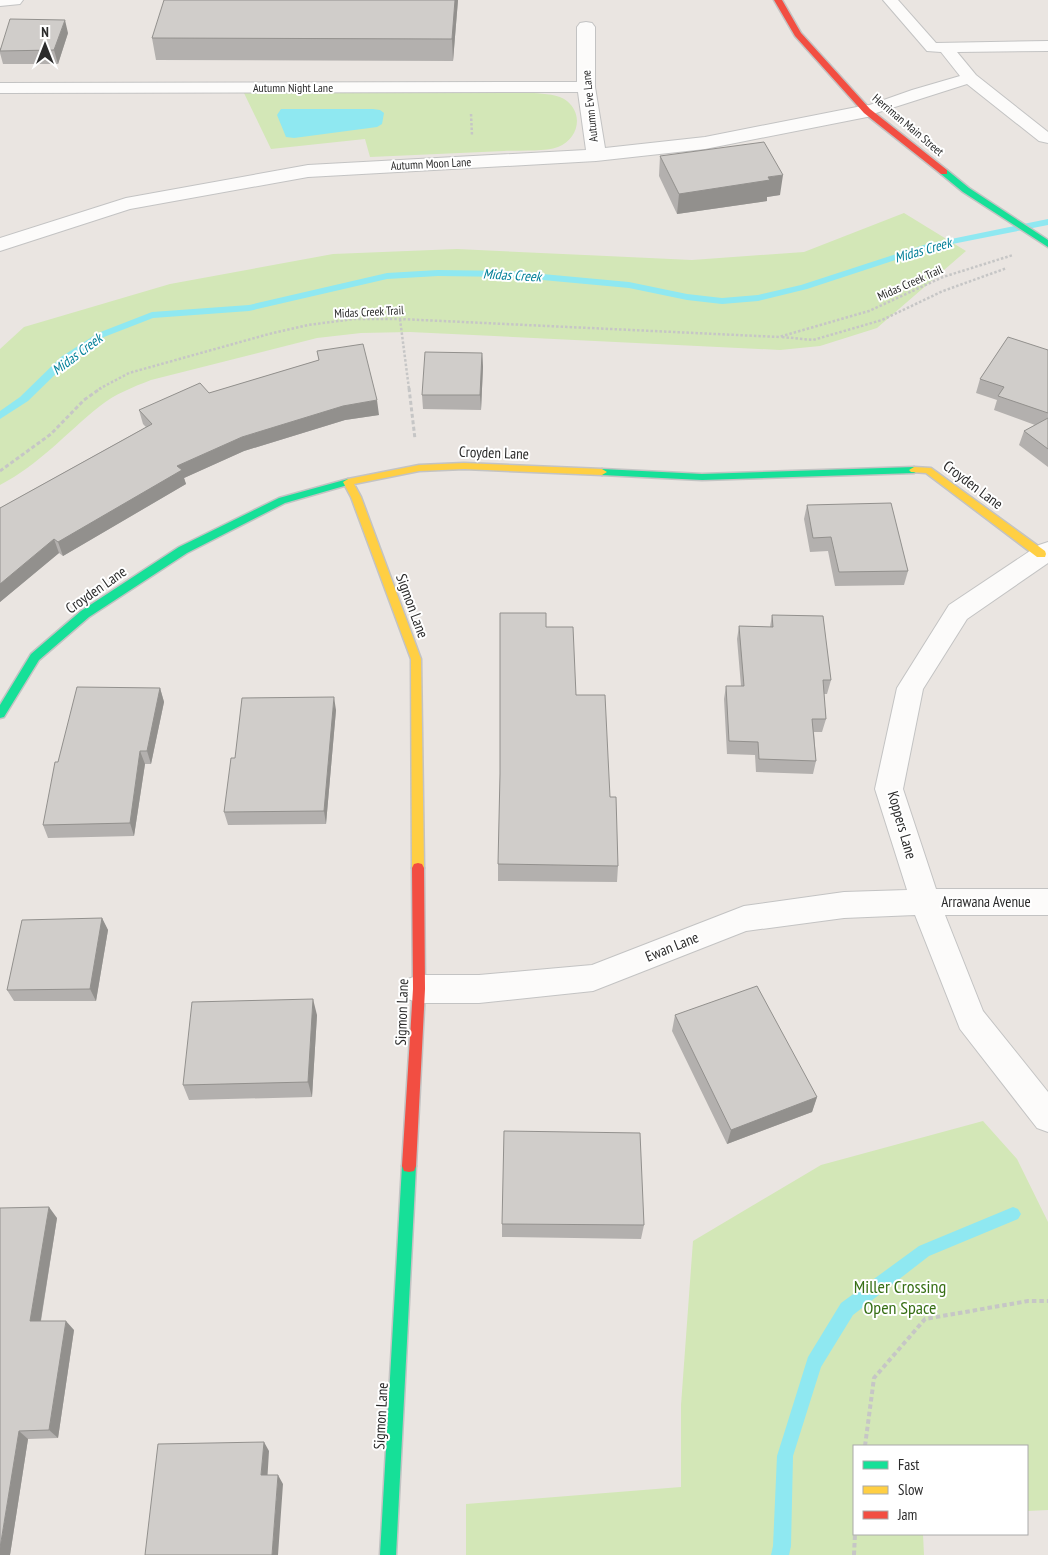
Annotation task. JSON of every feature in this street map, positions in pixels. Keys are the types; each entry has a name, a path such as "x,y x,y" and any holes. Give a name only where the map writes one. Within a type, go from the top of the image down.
{"street":[{"path":"0,0 14,0"},
{"name":"Herriman Main Street","path":"778,0 798,34 867,111 966,190 1048,244"},
{"name":"Autumn Eve Lane","path":"586,27 586,87 596,155"},
{"name":"Autumn Night Lane","path":"0,88 586,87"},
{"name":"Autumn Moon Lane","path":"0,245 126,204 308,171 596,155 705,143 867,111"},
{"name":"Croyden Lane","path":"0,714 35,657 85,614 183,550 282,500 348,482 419,468 464,466 702,477 928,470 1044,552"},
{"name":"Sigmon Lane","path":"348,482 356,497 416,659 419,989 388,1555"},
{"name":"Koppers Lane","path":"1044,552 958,612 910,688 889,790 925,902 971,1019 1048,1117"},
{"name":"Ewan Lane","path":"419,989 479,989 594,978 744,919 844,905 925,902"},
{"name":"Arrawana Avenue","path":"925,902 1048,902"}],"lane":[{"path":"890,0 932,48 1048,46"},
{"path":"945,48 970,78 1045,138 1048,138"},
{"path":"867,111 918,93 970,78"}],"path":[{"path":"471,114 472,141"},
{"name":"Midas Creek Trail","path":"779,337 869,311 943,277 982,263 1016,254"},
{"name":"Midas Creek Trail","path":"0,471 51,434 84,400 105,385 129,374 269,334 308,325 354,319 400,318 813,340 882,320 943,290 1006,268"},
{"path":"400,318 416,443"},
{"path":"864,1445 874,1378 925,1319 1028,1301 1048,1301"},
{"path":"854,1555 855,1535"}],"green space":[{"path":"244,93 547,94 567,101 576,113 577,120 574,133 570,138 553,149 370,157 365,139 271,149"},
{"path":"904,213 966,251 877,328 820,346 780,350 410,332 361,333 317,338 151,380 124,391 100,406 27,468 0,485 0,349 24,327 170,284 333,254 457,249 692,260 804,252"},
{"name":"Miller Crossing Open Space","path":"983,1121 1017,1159 1048,1222 1048,1510 1028,1511 1028,1445 853,1445 853,1535 923,1535 924,1555 466,1555 466,1504 681,1487 681,1405 693,1241 821,1165"}],"water":[{"path":"281,109 373,109 384,113 382,124 377,127 294,138 286,137 277,115"}],"building":[{"path":"164,0 455,0 452,39 152,38"},
{"path":"10,19 65,20 54,50 0,51"},
{"path":"764,142 783,175 768,177 770,180 679,194 660,156"},
{"path":"1008,337 1048,350 1048,413 998,396 1004,387 980,379"},
{"path":"363,344 377,400 343,406 242,437 177,466 182,470 58,542 54,539 0,584 0,508 152,424 139,410 200,383 209,393 319,360 317,351"},
{"path":"425,352 482,353 480,395 422,395"},
{"path":"1048,418 1048,449 1024,431"},
{"path":"891,503 908,571 839,572 831,537 813,538 807,505"},
{"path":"500,613 546,613 546,627 573,627 576,695 605,695 610,797 616,797 618,866 498,864"},
{"path":"772,615 823,616 831,680 823,680 826,719 812,719 816,761 759,759 758,742 729,741 726,686 744,686 739,626 773,627"},
{"path":"77,687 160,688 147,751 140,751 130,823 43,825 55,762 58,762"},
{"path":"334,697 324,811 224,812 231,758 235,758 242,698"},
{"path":"102,918 90,989 7,990 22,920"},
{"path":"757,986 817,1097 731,1130 675,1015"},
{"path":"313,999 308,1082 183,1085 192,1002"},
{"path":"504,1131 640,1133 644,1225 502,1224"},
{"path":"49,1207 30,1321 66,1321 49,1430 19,1431 0,1548 0,1208"},
{"path":"264,1442 261,1475 278,1475 272,1555 145,1555 158,1444"}],"waterway":[{"name":"Midas Creek","path":"0,416 24,399 65,359 101,335 152,315 249,308 387,276 438,273 510,274 629,285 687,297 722,301 758,298 804,287 930,246 1048,222"},
{"path":"780,1555 782,1546 785,1456 814,1363 847,1309 924,1251 1013,1214"}],"traffic: fast":[{"path":"944,172 966,190 1048,244"},
{"path":"602,472 702,477 914,470"},
{"path":"0,714 35,657 85,614 183,550 282,500 348,482"},
{"path":"388,1555 409,1166"}],"traffic: slow":[{"path":"348,482 419,468 464,466 602,472"},
{"path":"914,470 928,470 1041,554"},
{"path":"348,482 356,497 416,659 418,868"}],"traffic: jam":[{"path":"778,0 798,34 867,111 944,172"},
{"path":"409,1166 419,989 418,868"}]}
